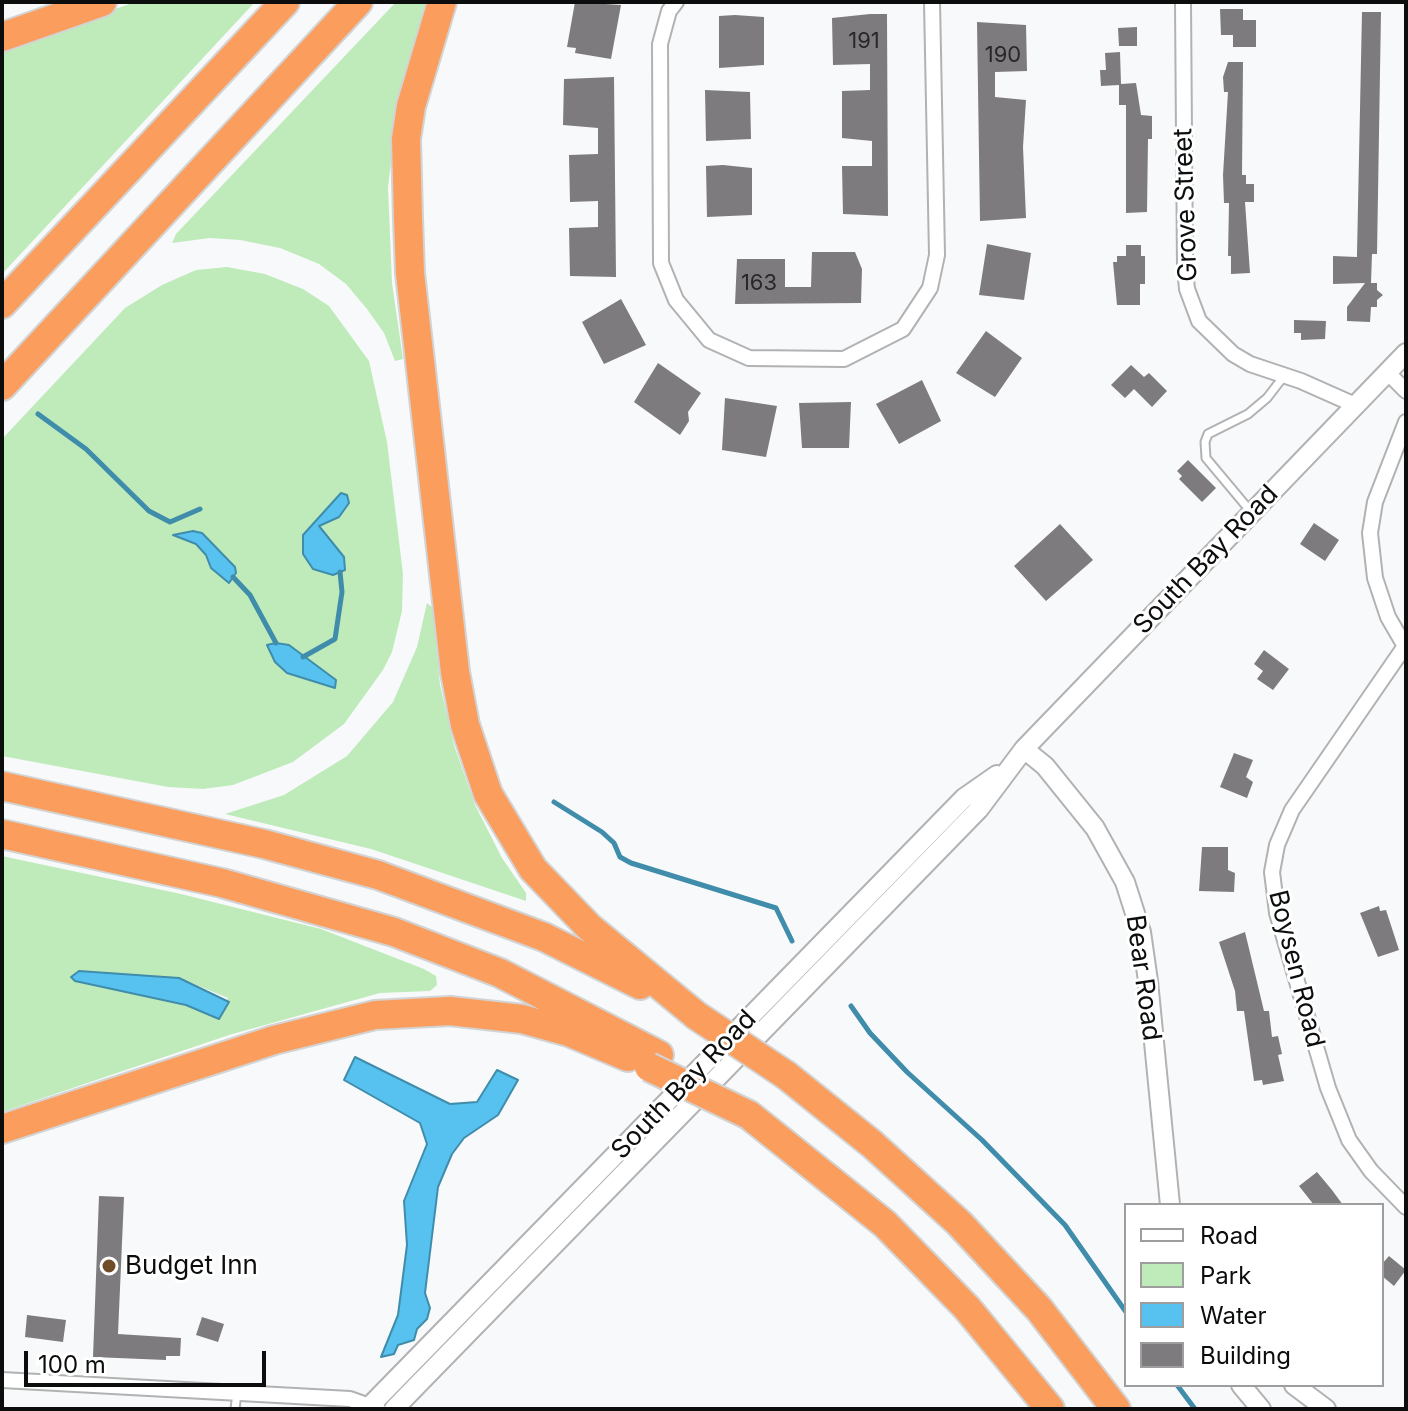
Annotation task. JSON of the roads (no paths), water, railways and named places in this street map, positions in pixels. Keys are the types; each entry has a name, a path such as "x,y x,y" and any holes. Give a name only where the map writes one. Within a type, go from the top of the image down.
{"highway":[{"path":"2,37 102,2"},
{"path":"2,304 285,2"},
{"path":"2,386 358,2"},
{"path":"442,2 427,43 409,117 406,139 408,244 455,672 465,725 488,794 533,869 578,917 697,1016 786,1075 872,1144 959,1223 1039,1309 1116,1409"},
{"path":"2,786 264,844 434,893 544,937 697,1016"},
{"path":"2,834 222,883 394,932 500,973 749,1115 885,1224 967,1308 1050,1409"},
{"path":"2,1129 299,1033 346,1020 402,1012 450,1011 522,1019 654,1061"}],"street":[{"path":"676,2 669,11 660,44 661,263 676,300 709,340 749,358 765,359 844,359 903,329 930,288 937,255 932,2"},
{"name":"Grove Street","path":"1183,2 1187,289 1206,331 1250,364 1355,405"},
{"name":"South Bay Road","path":"394,1409 979,809 1006,768 1406,353"},
{"path":"1387,372 1406,391"},
{"path":"1405,647 1388,617 1375,578 1370,533 1379,490 1406,422"},
{"name":"Boysen Road","path":"1405,647 1292,810 1277,845 1272,872 1277,913 1328,1088 1344,1127 1371,1171 1406,1207"},
{"name":"Bear Road","path":"1024,749 1045,766 1095,828 1125,882 1141,932 1157,1099 1173,1202"},
{"name":"South Bay Road","path":"373,1407 964,798 1006,768"},
{"path":"2,1380 350,1399 373,1407"},
{"path":"1243,1387 1261,1409"},
{"path":"1297,1387 1326,1409"}],"lane":[{"path":"1252,513 1210,465 1204,451 1205,442 1208,434 1248,414 1267,398 1284,376"},
{"path":"235,1409 237,1393"}],"water":[{"path":"341,493 347,495 349,503 339,517 319,526 344,557 345,570 333,575 313,569 303,554 303,535"},
{"path":"193,531 202,533 235,567 236,573 229,583 211,568 206,555 196,544 173,535"},
{"path":"267,645 289,645 336,680 335,688 287,673 275,662"},
{"path":"79,971 179,978 229,1002 219,1019 186,1005 75,981 71,977"},
{"path":"355,1057 450,1104 477,1102 497,1070 518,1080 498,1115 464,1138 452,1154 438,1187 425,1293 430,1308 427,1319 417,1329 414,1340 398,1345 394,1354 381,1357 398,1315 407,1245 404,1201 427,1144 420,1123 344,1080"}],"waterway":[{"path":"38,414 86,449 149,511 170,522 200,509"},
{"path":"303,657 335,639 342,592 340,572"},
{"path":"233,577 250,595 276,643"},
{"path":"554,802 602,832 614,843 620,857 631,863 776,908 792,941"},
{"path":"851,1006 870,1033 907,1072 982,1140 1065,1225 1124,1309"},
{"path":"1178,1387 1195,1409"}],"place":[{"name":"Budget Inn","path":"109,1266"}]}
